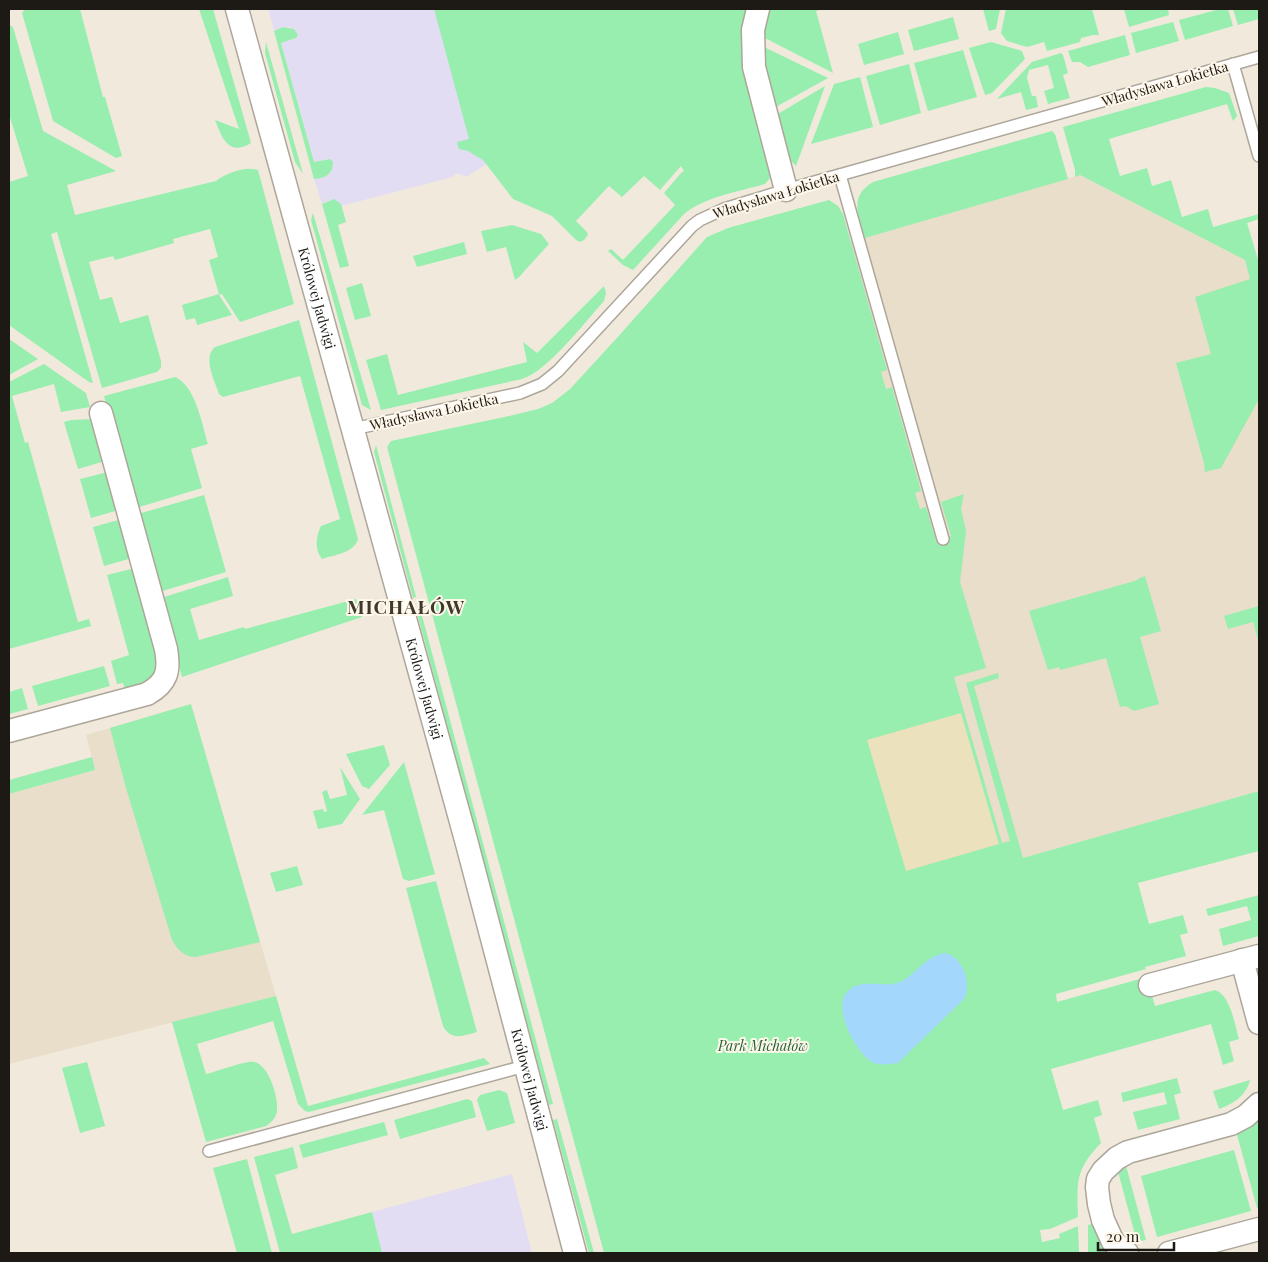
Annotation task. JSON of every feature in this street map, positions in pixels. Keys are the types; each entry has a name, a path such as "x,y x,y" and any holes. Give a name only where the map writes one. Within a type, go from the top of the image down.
{"street":[{"name":"Królowej Jadwigi","path":"237,9 466,840 575,1253"},
{"path":"758,9 753,30 754,67 786,190"},
{"path":"9,731 147,694 161,684 168,670 166,649 101,413"},
{"path":"1150,985 1251,958 1259,1023"},
{"path":"1127,1253 1113,1242 1108,1234 1099,1204 1098,1179 1109,1164 1128,1152 1231,1124 1246,1116 1259,1104"},
{"path":"1169,1253 1259,1229"}],"lane":[{"name":"Władysława Łokietka","path":"353,429 520,393 542,384 565,364 692,226 714,213 786,190 1259,57"},
{"path":"1233,64 1259,156"},
{"path":"840,175 942,539"},
{"path":"208,1151 526,1066"}],"shaded area":[{"path":"268,9 447,9 487,164 466,177 455,174 453,177 341,206 341,204 330,200 322,204 314,179 329,175 333,166 328,159 314,162 281,43 296,38 298,35 294,29 288,27 274,31"},
{"path":"1080,175 1245,260 1259,296 1259,613 1253,622 1259,643 1259,791 902,893 726,275 865,238"},
{"path":"191,704 276,996 9,1064 9,794 95,770 86,735"},
{"path":"512,1174 532,1253 382,1253 372,1212"}],"green space":[{"path":"25,9 80,9 103,97 105,97 122,156 116,158 53,121 22,13"},
{"path":"199,9 213,9 251,143 243,147 237,148 227,143 220,133 215,120 239,129"},
{"path":"434,9 748,9 745,21 743,58 770,178 765,184 724,195 694,207 685,213 633,270 623,265 608,251 611,249 623,260 675,205 664,193 684,171 681,166 660,190 644,176 622,197 609,186 576,221 588,235 580,242 576,240 552,216 513,199 483,160 468,151 459,149 457,142 469,139"},
{"path":"769,9 823,9 816,11 833,73 763,37"},
{"path":"983,9 1000,9 996,29 989,31"},
{"path":"1006,9 1092,9 1099,35 1081,38 1080,42 1047,51 1044,42 1027,47 1007,41 1001,33"},
{"path":"1124,9 1168,9 1169,15 1129,27"},
{"path":"1220,9 1228,9 1233,26 1185,40 1179,20"},
{"path":"1233,9 1259,9 1259,19 1238,25"},
{"path":"953,17 959,39 914,51 908,30"},
{"path":"1173,22 1179,41 1136,53 1131,33"},
{"path":"9,25 13,27 43,131 116,171 67,185 75,215 216,181 236,171 258,170 294,304 240,322 222,294 219,295 232,315 197,325 195,318 186,320 182,305 219,294 209,260 218,257 210,229 173,239 174,243 115,260 113,256 89,262 100,300 112,297 120,323 148,315 161,361 161,368 157,372 102,388 57,232 51,234 93,383 9,325 9,182 28,176 9,114"},
{"path":"283,27 294,29 298,35 296,38 281,43 314,162 330,159 333,162 330,173 322,178 314,179 274,31"},
{"path":"898,32 904,54 864,65 858,44"},
{"path":"1125,35 1130,55 1088,67 1080,62 1072,62 1068,51"},
{"path":"266,42 303,174 295,162 265,53"},
{"path":"991,42 1022,51 1025,59 992,93 985,95 969,48"},
{"path":"762,46 828,78 774,108 767,81"},
{"path":"963,50 977,97 928,111 914,63"},
{"path":"1061,53 1068,73 1063,75 1070,98 1048,104 1044,91 1054,88 1048,65 1029,70 1027,78 1032,96 1036,96 1038,107 1026,110 1021,92 997,99 1032,62"},
{"path":"909,64 921,113 880,125 866,76"},
{"path":"860,77 873,127 811,144 834,84"},
{"path":"825,86 796,166 789,159 776,115"},
{"path":"1206,87 1229,93 1237,116 1233,121 1227,104 1109,139 1120,176 1147,168 1152,186 1171,180 1182,217 1208,209 1213,227 1259,214 1259,219 1247,223 1259,263 1259,399 1221,468 1205,472 1176,363 1211,354 1195,297 1250,279 1245,260 1080,175 1075,177 1075,170 1063,127"},
{"path":"1052,131 1055,134 1068,179 865,238 858,214 858,200 865,188 873,182"},
{"path":"334,199 341,204 346,222 338,225 349,266 340,268 322,204"},
{"name":"Park Michałów","path":"829,200 838,206 843,214 887,370 881,372 886,389 892,387 921,491 915,493 920,509 926,507 936,541 951,536 941,502 964,494 961,509 966,531 960,582 986,668 954,677 1002,843 1010,841 966,683 998,673 999,678 974,686 1023,858 1259,791 1259,851 1138,883 1149,924 1183,915 1188,933 1180,935 1186,956 1056,994 1057,1002 1147,977 1155,1006 1215,990 1225,997 1234,1018 1239,1039 1229,1042 1234,1061 1223,1065 1211,1024 1051,1069 1063,1110 1098,1100 1102,1115 1094,1118 1101,1143 1086,1161 1079,1177 1078,1217 1050,1229 1040,1230 1042,1242 1060,1238 1059,1234 1078,1226 1079,1253 604,1253 387,447 391,441 509,416 538,409 552,403 570,389 707,237 728,228"},
{"path":"313,213 371,410 362,405 311,220"},
{"path":"512,225 541,234 549,244 515,280 506,247 487,252 481,231"},
{"path":"464,242 467,254 417,267 413,256"},
{"path":"362,283 371,316 355,320 346,288"},
{"path":"604,286 606,293 604,301 554,357 532,374 522,379 381,410 366,360 387,354 398,395 527,362 523,342 537,353"},
{"path":"299,320 358,539 356,544 348,550 322,559 319,555 317,542 321,526 340,519 300,376 223,397 219,394 209,363 211,352 215,347"},
{"path":"9,339 38,359 9,375"},
{"path":"44,364 86,393 90,407 61,412 54,384 12,396 25,443 28,442 78,622 89,619 91,626 9,649 9,382"},
{"path":"175,377 182,382 193,397 208,444 191,449 202,488 136,508 104,396"},
{"path":"94,419 105,461 78,469 64,422"},
{"path":"376,445 416,597 413,598 374,452"},
{"path":"108,472 119,510 91,518 80,479"},
{"path":"204,495 226,572 159,592 138,514"},
{"path":"122,519 132,558 104,566 93,527"},
{"path":"135,568 158,654 156,670 151,677 140,685 125,689 123,683 117,684 111,661 129,655 107,575"},
{"path":"1145,576 1161,631 1140,637 1159,704 1134,711 1126,706 1120,707 1106,658 1060,670 1059,667 1048,670 1029,611 1138,580"},
{"path":"228,577 233,596 190,609 199,640 356,599 362,617 182,677 161,598"},
{"path":"1259,606 1259,643 1253,622 1228,629 1224,616"},
{"path":"421,612 553,1104 549,1105 417,613"},
{"path":"104,666 110,686 38,706 32,686"},
{"path":"22,688 28,709 9,714 9,692"},
{"path":"191,704 260,942 196,957 188,956 182,952 172,940 110,728"},
{"path":"384,745 390,765 369,789 362,786 346,754"},
{"path":"92,757 95,770 9,794 9,780"},
{"path":"404,762 435,874 409,881 403,879 384,810 362,815"},
{"path":"340,767 360,799 342,824 318,829 313,811 323,809 324,812 327,811 322,792 327,790 330,799 347,795"},
{"path":"297,866 303,885 276,892 270,873"},
{"path":"436,881 477,1032 462,1036 450,1034 443,1026 406,888"},
{"path":"1259,895 1259,936 1223,946 1219,929 1251,920 1247,906 1208,916 1206,909"},
{"path":"276,996 308,1106 484,1058 490,1064 309,1112 305,1111 298,1104 273,1021 197,1044 206,1074 250,1062 259,1064 269,1076 277,1102 276,1115 266,1126 206,1142 172,1022"},
{"path":"87,1062 105,1126 80,1133 62,1068"},
{"path":"1177,1078 1181,1093 1174,1095 1180,1119 1138,1130 1133,1112 1167,1104 1164,1092 1123,1102 1121,1093"},
{"path":"1250,1080 1245,1091 1238,1099 1219,1109 1213,1091"},
{"path":"499,1090 507,1093 515,1123 487,1131 477,1100 480,1095"},
{"path":"467,1099 472,1101 476,1117 400,1139 394,1120"},
{"path":"1259,1116 1259,1208 1257,1208 1236,1131"},
{"path":"557,1119 594,1253 589,1253 553,1120"},
{"path":"384,1122 388,1135 303,1158 299,1145"},
{"path":"293,1147 298,1168 275,1175 292,1234 372,1212 382,1253 280,1253 254,1157"},
{"path":"1234,1150 1251,1211 1157,1237 1141,1176"},
{"path":"247,1159 272,1253 237,1253 213,1168"},
{"path":"1125,1162 1146,1240 1137,1242 1117,1168"},
{"path":"1095,1223 1111,1253 1088,1253 1088,1225"}],"sand":[{"path":"961,713 999,844 906,871 867,740"}],"water":[{"path":"946,953 958,961 965,973 967,986 964,999 898,1063 882,1064 872,1062 859,1050 844,1019 843,999 847,992 859,985 888,984 902,981 928,960"}],"district":[{"name":"MICHAŁÓW","path":"406,607"}]}
